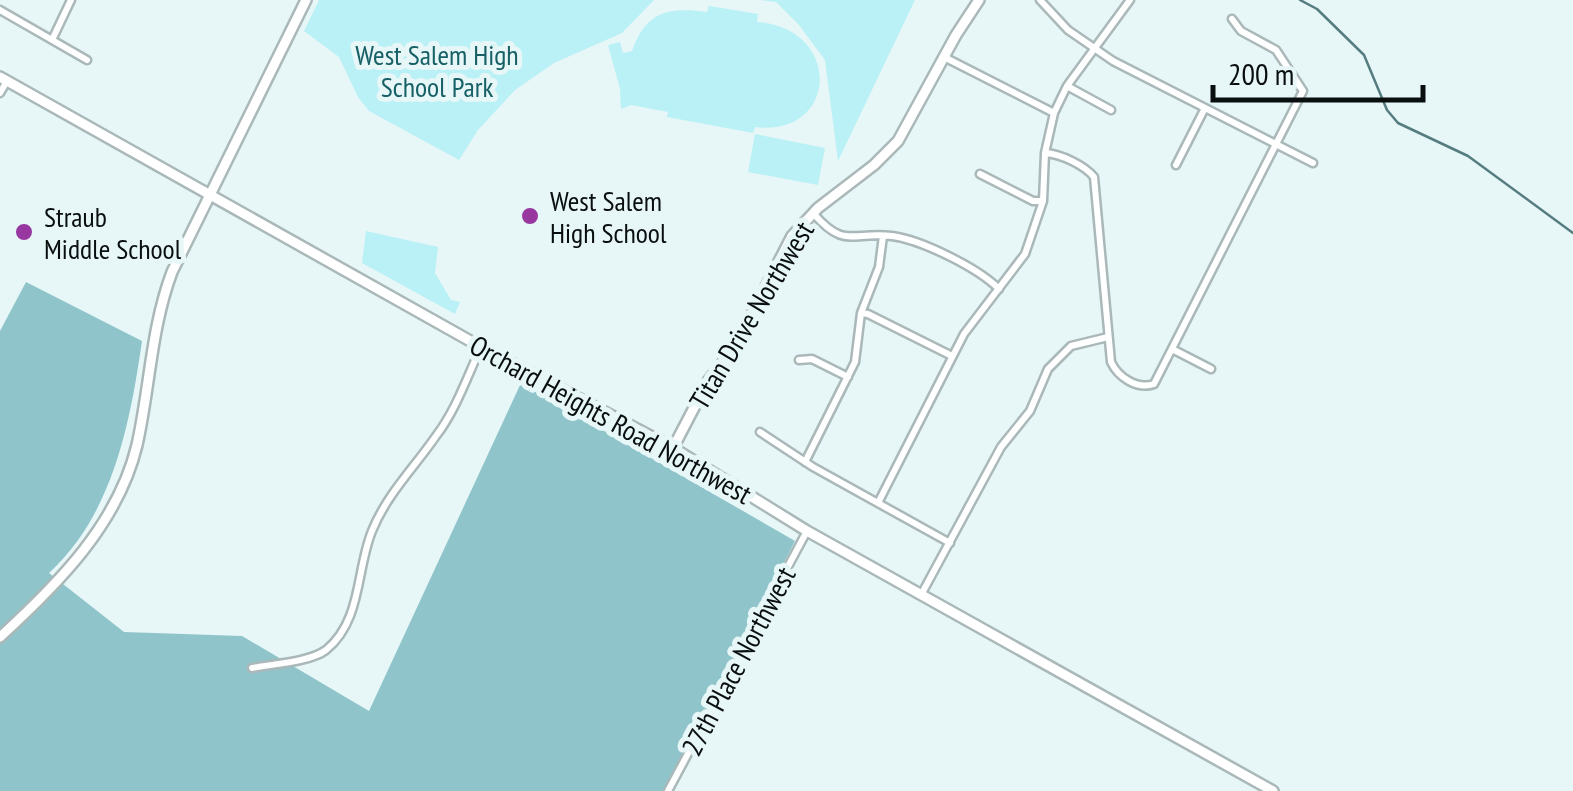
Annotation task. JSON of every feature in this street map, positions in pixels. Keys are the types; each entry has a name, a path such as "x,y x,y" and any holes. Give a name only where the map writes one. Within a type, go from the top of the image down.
{"street":[{"path":"52,40 71,0"},
{"path":"0,637 71,567 118,497 138,442 160,306 208,195 306,0"},
{"name":"Titan Drive Northwest","path":"673,448 708,380 735,347 792,236 812,212 898,142 979,0"},
{"path":"1040,0 1068,30 1093,49 1314,163"},
{"path":"878,503 976,314 1025,254 1044,202 1046,152 1054,113 1067,86 1130,0"},
{"path":"0,10 87,60"},
{"path":"1046,152 1094,177 1108,337 1115,370 1146,387 1159,379 1302,97 1301,85 1276,50 1241,31 1232,19"},
{"path":"944,56 1054,113"},
{"path":"0,93 4,79"},
{"name":"Orchard Heights Road Northwest","path":"4,79 481,348 673,448 807,532 1273,791"},
{"path":"1067,86 1111,110"},
{"path":"1176,166 1205,108"},
{"path":"980,174 1033,201 1044,202"},
{"path":"812,212 836,235 883,236 921,244 982,275 999,289"},
{"path":"805,462 858,349 860,313 879,266 883,236"},
{"path":"860,313 952,356"},
{"path":"921,595 1001,447 1030,412 1048,369 1070,346 1108,337"},
{"path":"252,668 313,657 342,632 354,606 371,532 402,479 446,422 481,348"},
{"path":"1174,350 1211,369"},
{"path":"799,360 812,359 848,377"},
{"path":"760,432 805,462 950,542"},
{"name":"27th Place Northwest","path":"668,791 807,532"}],"green space":[{"name":"West Salem High School Park","path":"319,0 654,0 622,33 554,63 515,90 478,130 459,160 369,111 339,57 304,31"},
{"path":"761,0 915,0 838,161 825,60 776,2"},
{"path":"709,6 758,14 757,22 785,28 804,42 816,60 820,80 815,99 803,116 783,126 755,127 753,133 667,117 668,112 631,105 621,109 620,89 608,45 620,42 623,53 632,51 652,20 681,10 707,12"},
{"path":"755,134 825,148 818,185 748,172"},
{"path":"366,231 438,247 435,273 451,300 460,302 455,314 362,263"}],"shaded area":[{"path":"26,282 142,341 124,435 103,496 89,524 49,573 124,632 242,636 369,711 521,383 795,541 667,791 0,791 0,331"}],"waterway":[{"path":"1300,0 1317,9 1364,55 1387,110 1398,123 1468,156 1573,233"}],"place":[{"name":"West Salem High School","path":"530,216"},
{"name":"Straub Middle School","path":"24,232"}]}
